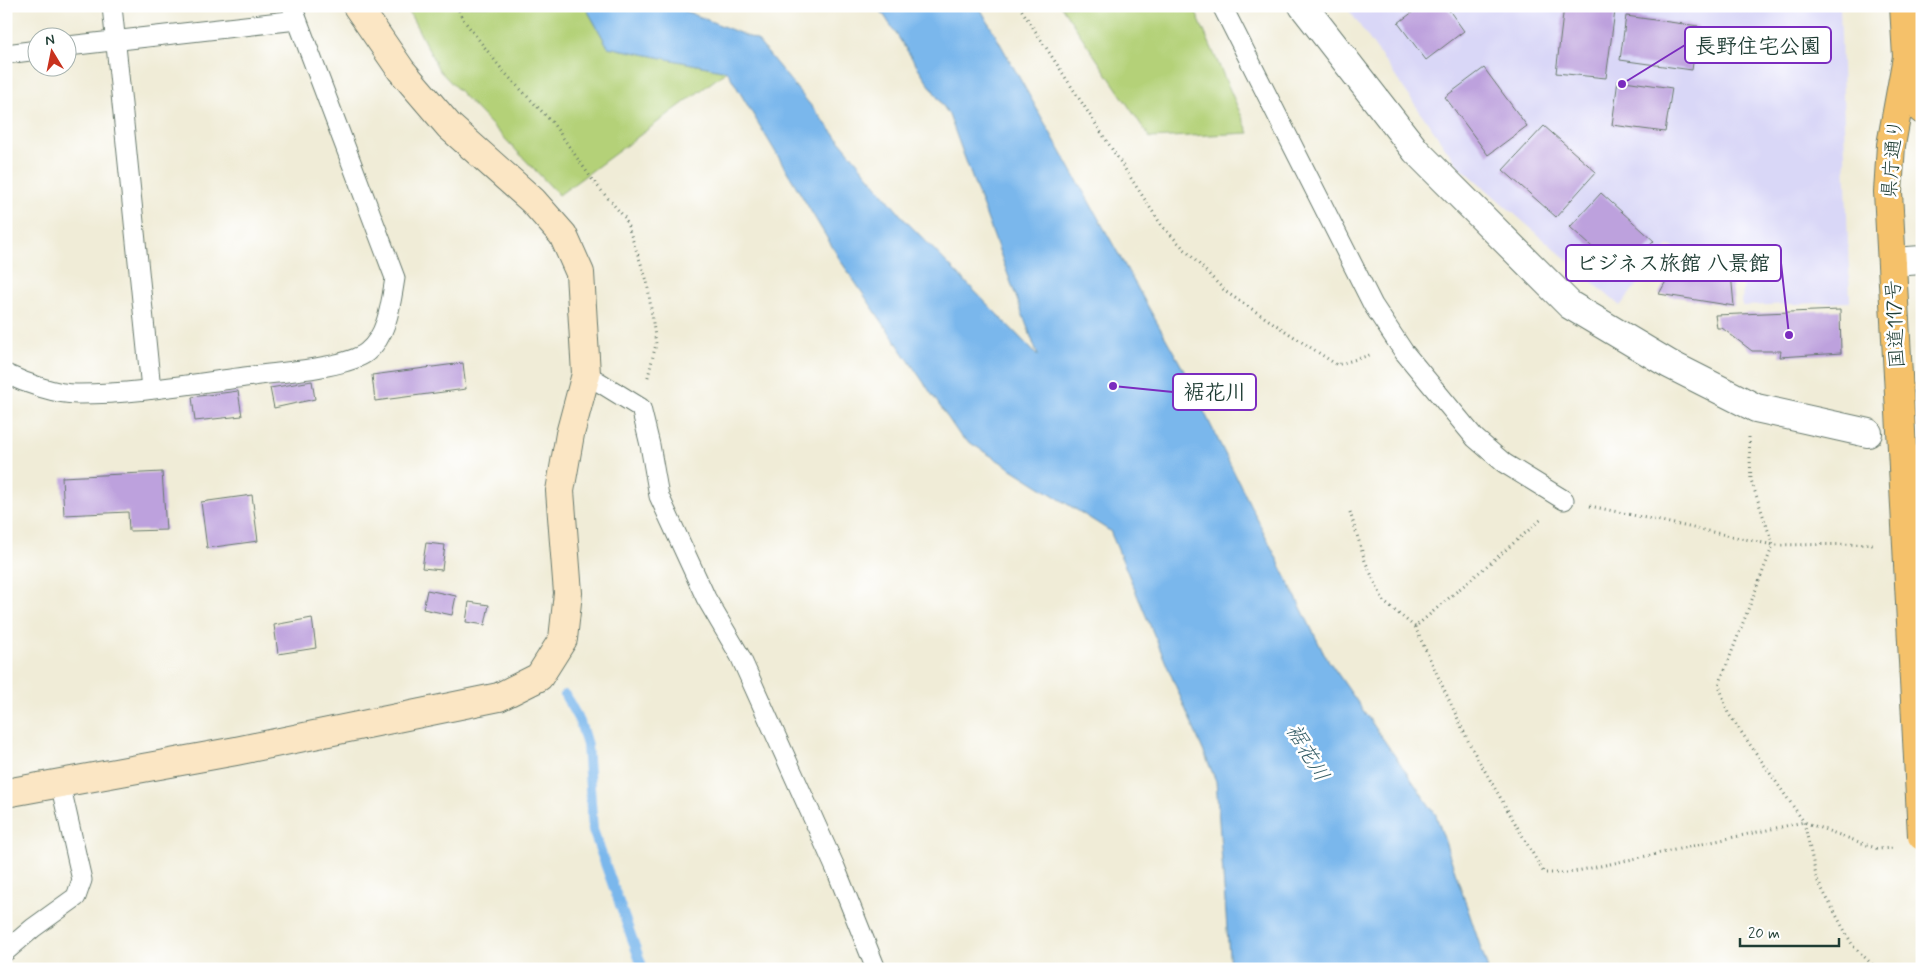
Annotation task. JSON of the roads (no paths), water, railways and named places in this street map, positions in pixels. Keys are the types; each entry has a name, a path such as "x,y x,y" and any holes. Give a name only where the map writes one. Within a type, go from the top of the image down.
{"highway":[{"name":"県庁通り","path":"1904,6 1908,57 1922,110"},
{"name":"県庁通り","path":"1893,262 1888,192 1891,146 1908,57"},
{"name":"国道117号","path":"1893,262 1903,467 1913,842"}],"street":[{"path":"6,793 236,751 499,697 538,676 563,639 568,593 560,491 570,434 586,374 580,272 563,235 533,201 449,126 401,70 358,6"},
{"path":"1303,6 1416,151 1570,305 1669,364 1756,408 1868,433"},
{"path":"1893,262 1922,260"}],"lane":[{"path":"112,6 152,389"},
{"path":"1222,6 1373,305 1400,345 1475,438 1504,463 1564,500"},
{"path":"6,374 24,382 77,395 152,389 333,365 367,352 381,334 388,315 395,278 295,13 78,45"},
{"path":"6,54 28,51"},
{"path":"586,374 641,408 660,496 706,598 740,656 835,867 876,969"},
{"path":"6,951 33,928 76,897 82,880 60,782"}],"water":[{"path":"585,6 673,6 757,40 904,219 1038,356 949,115 878,6 979,6 1182,367 1324,654 1436,815 1488,969 1230,969 1216,781 1110,531 961,437 842,263 727,71 608,47"}],"waterway":[{"path":"565,695 580,722 587,745 593,830 643,969"}],"place":[{"name":"長野住宅公園","path":"1622,84"},
{"name":"ビジネス旅館 八景館","path":"1789,335"},
{"name":"裾花川","path":"1113,386"}]}
